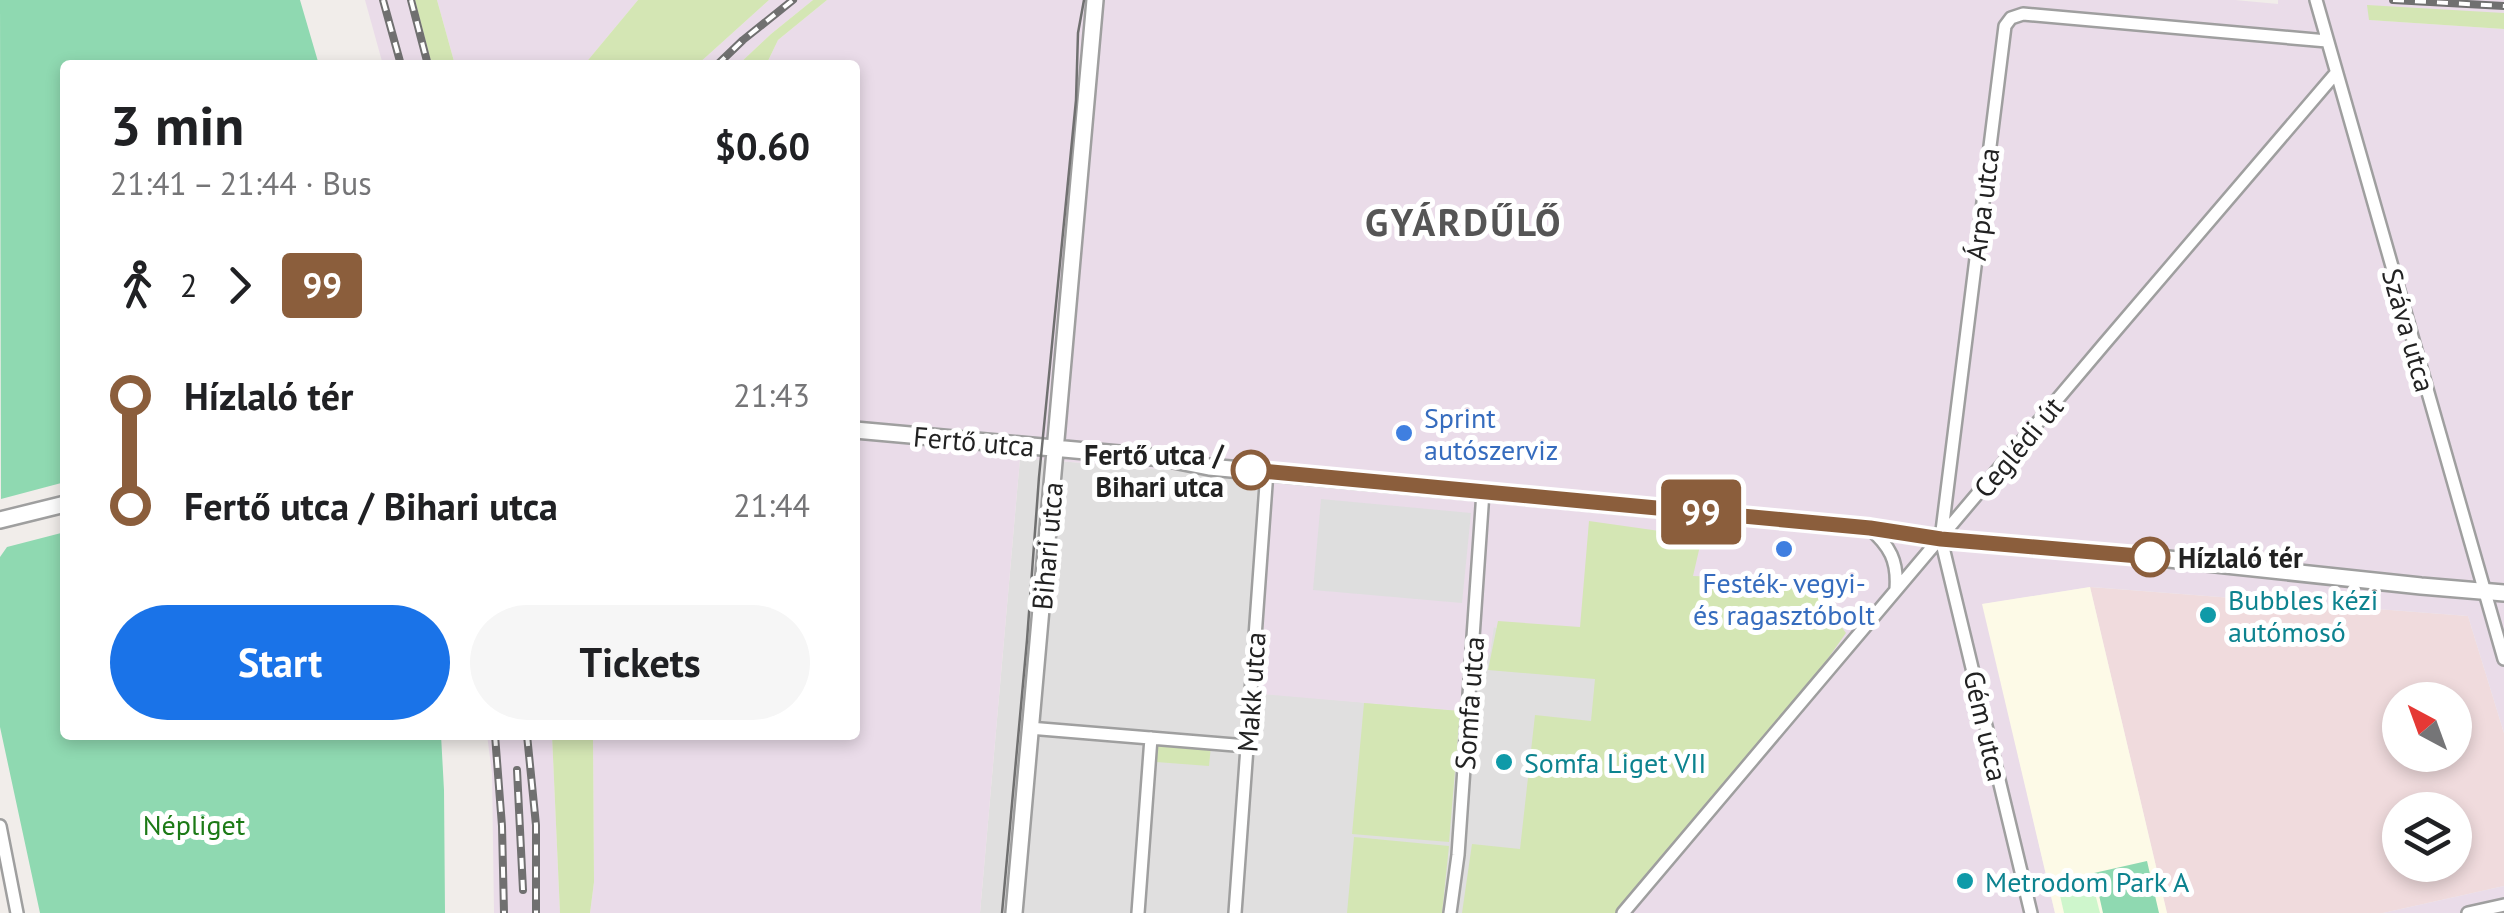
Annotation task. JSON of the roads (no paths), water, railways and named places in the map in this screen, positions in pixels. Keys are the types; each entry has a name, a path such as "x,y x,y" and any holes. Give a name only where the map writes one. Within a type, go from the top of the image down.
{"street":[{"name":"Bihari utca","path":"1014,913 1095,0"},
{"name":"Száva utca","path":"2316,0 2504,659"},
{"name":"Árpa utca","path":"1941,539 2003,34 2010,18 2023,14 2328,41"},
{"name":"Ceglédi út","path":"1623,913 2336,73"},
{"name":"Fertő utca","path":"860,430 2504,592"},
{"name":"Makk utca","path":"1235,913 1268,471"},
{"name":"Somfa utca","path":"1450,913 1458,856 1483,492"},
{"path":"0,520 60,505"},
{"path":"1870,528 1891,550 1896,566 1896,591"},
{"name":"Gém utca","path":"1941,539 2030,913"},
{"path":"1029,728 1247,746"},
{"path":"1138,913 1151,738"},
{"path":"0,826 17,913"},
{"path":"2468,913 2504,905"}],"tram line":[{"path":"1002,913 1076,100 1078,33 1084,0"}],"railway":[{"path":"383,0 400,60"},
{"path":"411,0 427,60"},
{"path":"722,60 793,0"},
{"path":"2393,0 2504,6"},
{"path":"495,740 504,913"},
{"path":"528,740 536,825 536,913"},
{"path":"517,770 523,890"}],"place":[{"name":"Sprint autószerviz","path":"1404,433"},
{"name":"Fertő utca / Bihari utca","path":"1251,470"},
{"name":"Festék- vegyi- és ragasztóbolt","path":"1784,549"},
{"name":"Hízlaló tér","path":"2150,557"},
{"name":"Bubbles kézi autómosó","path":"2208,615"},
{"name":"Somfa Liget VII","path":"1504,762"},
{"name":"Metrodom Park A","path":"1965,881"}],"district":[{"name":"GYÁRDŰLŐ","path":"1464,221"}],"park label":[{"name":"Népliget","path":"194,824"}]}
